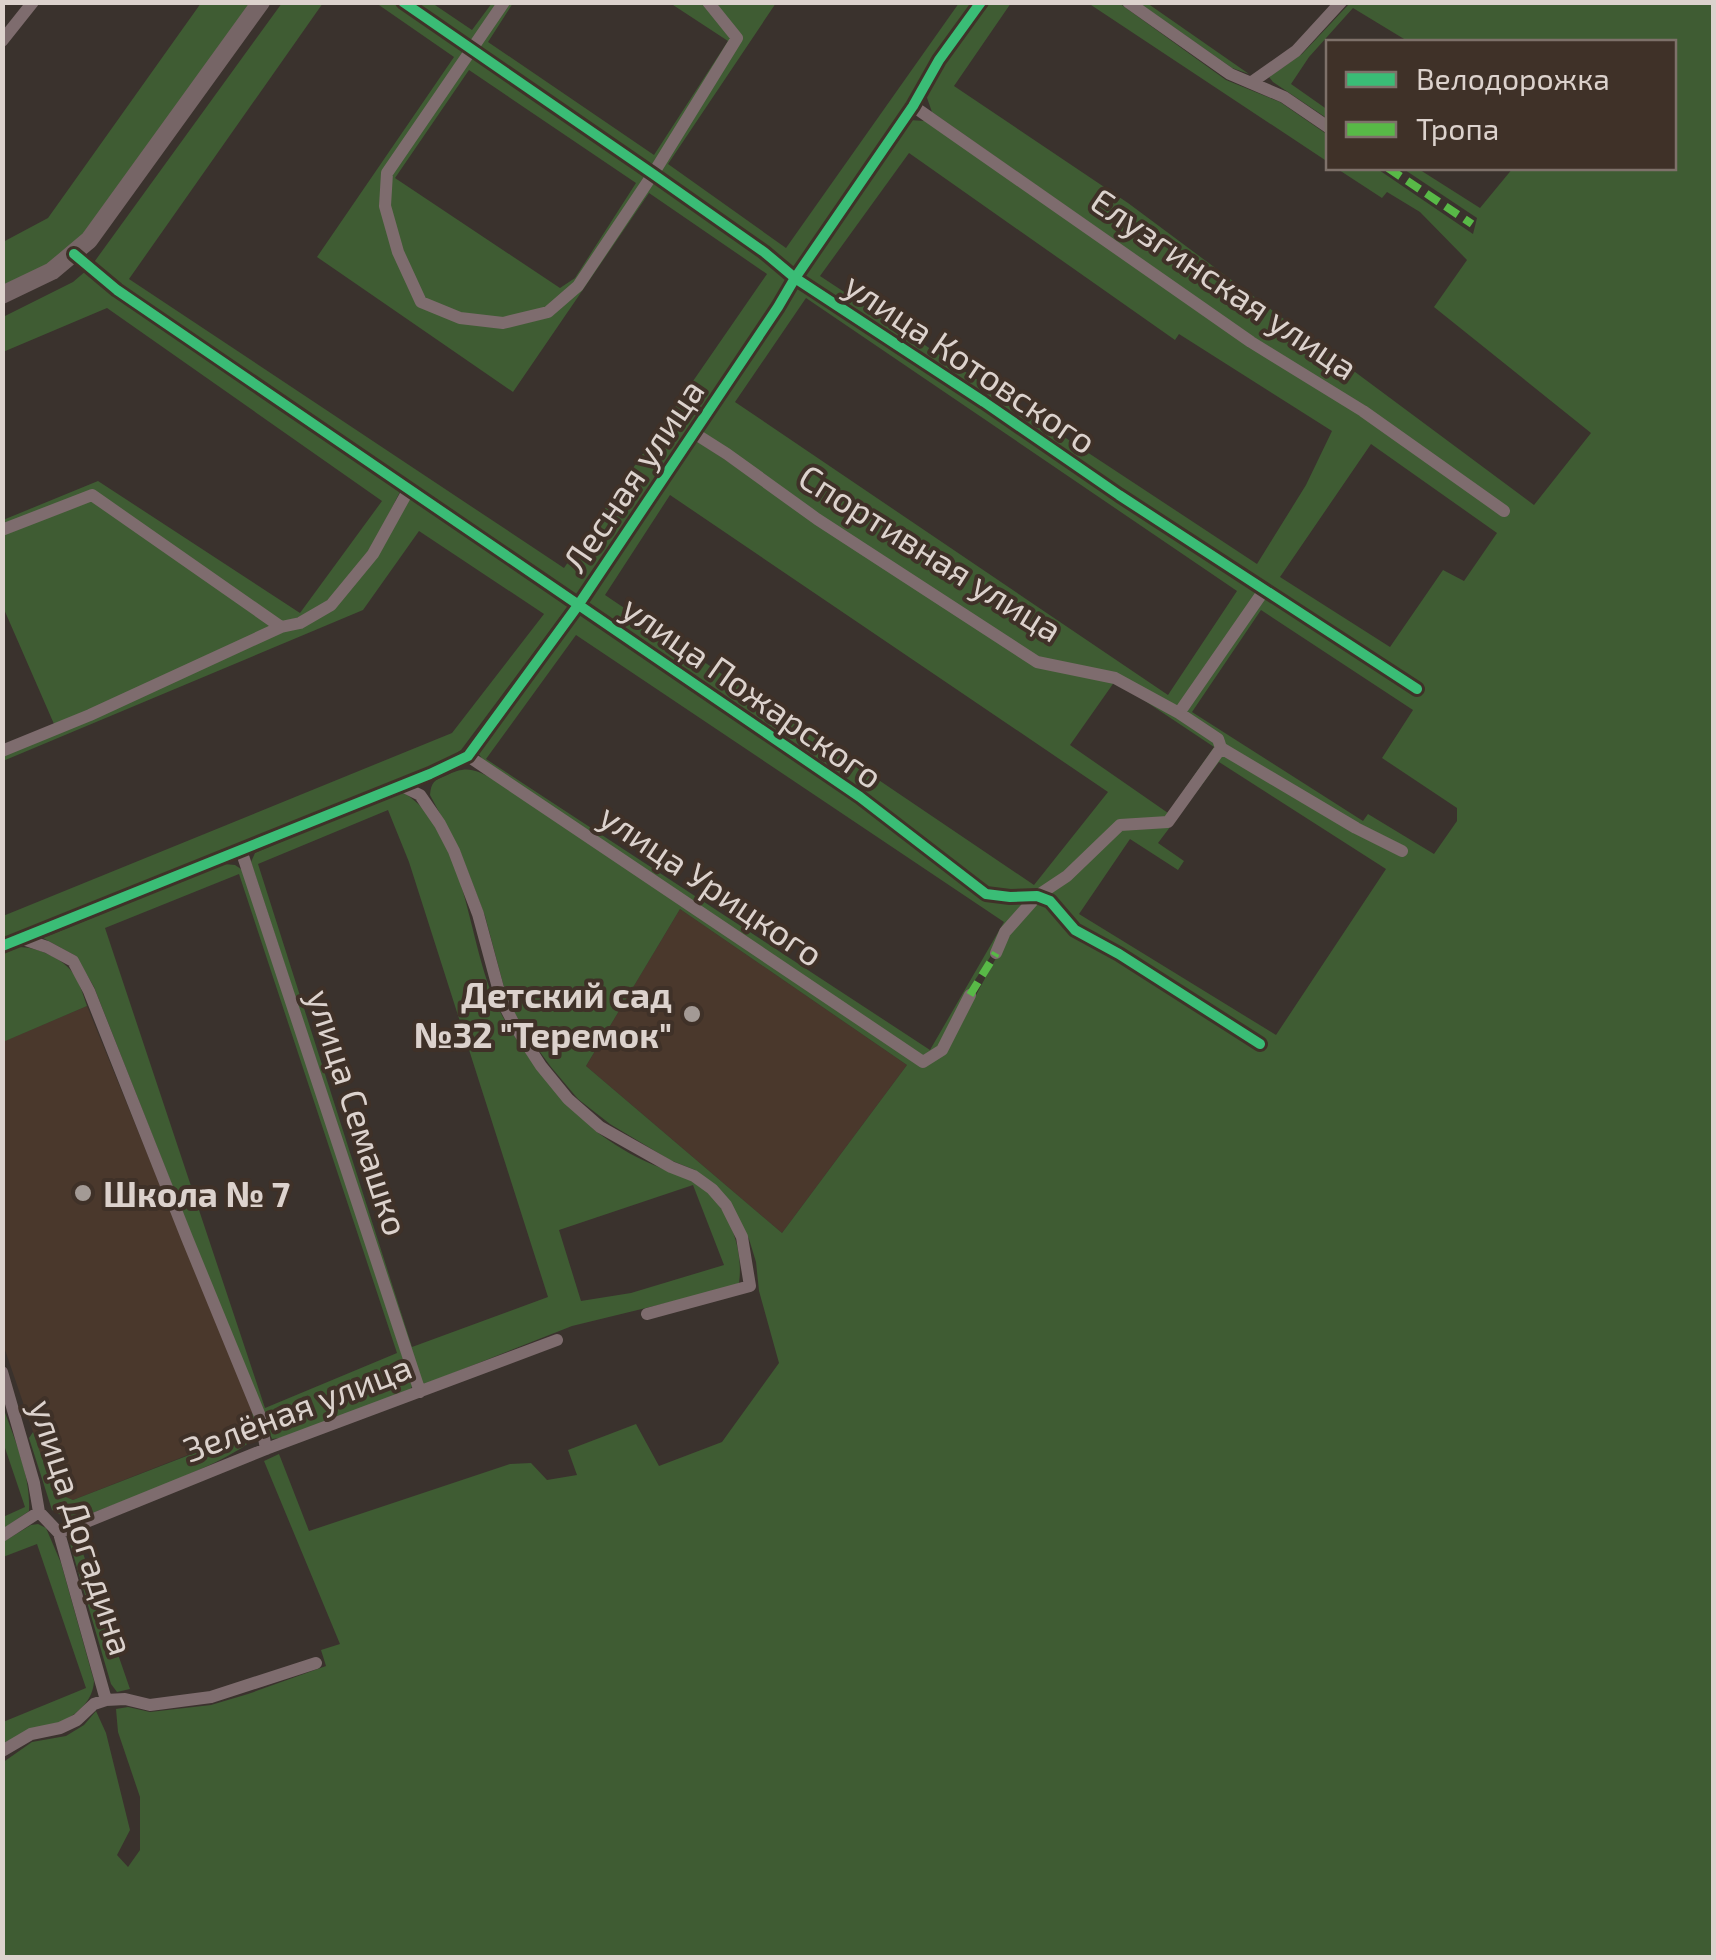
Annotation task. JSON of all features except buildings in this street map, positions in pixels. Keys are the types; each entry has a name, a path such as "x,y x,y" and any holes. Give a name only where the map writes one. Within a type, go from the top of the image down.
{"main road":[{"path":"2,295 41,278 74,254 104,222 261,2"}],"street":[{"path":"2,42 34,2"},
{"name":"улица Котовского","path":"403,2 764,252 795,278 1417,690"},
{"path":"504,2 387,173 385,206 398,252 421,302 460,318 503,322 548,312 578,286 653,174 737,38 708,2"},
{"name":"Лесная улица","path":"2,946 468,756 579,604 981,2"},
{"path":"1128,2 1213,64 1284,98 1326,126"},
{"path":"1252,82 1296,52 1341,2"},
{"name":"Елузгинская улица","path":"912,106 1251,342 1363,411 1504,512"},
{"name":"улица Пожарского","path":"74,254 117,290 860,797 986,894 1010,898 1036,896"},
{"name":"Спортивная улица","path":"694,433 817,519 1037,662 1115,678 1179,712 1218,739 1221,748 1402,851"},
{"path":"2,751 281,627 300,623 331,605 372,554 409,489"},
{"path":"2,530 92,495 281,627"},
{"path":"1179,712 1265,589"},
{"path":"996,952 1004,932 1036,896 1067,876 1120,826 1168,822 1221,748"},
{"name":"улица Урицкого","path":"468,756 923,1062 942,1050 970,996"},
{"path":"420,795 430,774"},
{"path":"400,785 420,795 454,851 478,914 501,999 532,1052 568,1098 600,1127 712,1189 742,1237 750,1286 647,1314"},
{"name":"улица Семашко","path":"241,850 420,1392"},
{"path":"1036,896 1050,901 1075,930 1260,1044"},
{"path":"20,938 73,962 89,991 260,1416 266,1449"},
{"name":"Зелёная улица","path":"59,1533 266,1449 557,1340"},
{"name":"улица Догадина","path":"2,1372 39,1512 59,1533 106,1700"},
{"path":"2,1536 39,1512"},
{"path":"2,1751 31,1734 77,1720 94,1704 106,1700 125,1699 150,1705 211,1697 316,1662"}],"shaded area":[{"path":"680,909 907,1065 782,1233 586,1066"},
{"name":"Школа № 7","path":"87,1006 253,1413 241,1434 73,1500 54,1493 3,1344 2,1042"}],"green space":[{"path":"201,3 252,3 78,241 50,264 3,287 3,242 48,218"},
{"path":"282,3 323,3 129,279 564,568 767,274 649,193 513,392 317,257 454,57 376,3 396,3 465,51 383,172 382,208 419,304 461,322 550,316 654,178 790,278 576,597 119,288 92,265"},
{"path":"412,3 432,3 472,30 492,3 501,3 473,45"},
{"path":"508,3 513,3 488,42 654,155 728,41 670,3 704,3 733,38 653,169 477,49"},
{"path":"713,3 776,3 668,164 786,248 959,3 975,3 795,270 658,173 741,38"},
{"path":"990,3 1011,3 954,86 1128,203 1534,505 1591,433 1434,307 1467,260 1420,212 1387,192 1382,198 1339,170 1379,170 1473,234 1477,218 1405,170 1420,170 1480,208 1511,170 1676,170 1676,40 1406,40 1353,8 1309,57 1291,84 1326,109 1326,118 1269,77 1302,54 1350,3 1713,3 1713,1957 3,1957 2,1763 32,1742 66,1736 84,1725 96,1711 106,1733 130,1830 117,1855 128,1867 140,1850 140,1797 118,1732 116,1709 128,1707 150,1712 211,1705 326,1666 321,1650 340,1644 264,1461 279,1454 309,1531 510,1464 531,1463 547,1480 577,1475 568,1450 636,1424 659,1466 722,1442 779,1363 759,1291 756,1262 731,1204 695,1170 670,1160 610,1124 578,1099 526,1033 508,1002 485,916 460,851 430,795 436,781 465,769 494,779 923,1068 944,1054 1008,936 1037,900 1077,928 1045,895 1122,830 1170,824 1226,747 1184,711 1265,595 1419,695 1422,685 803,277 909,120 925,121 1358,413 1504,517 1510,510 1365,406 1255,339 932,112 926,95 945,61","holes":["909,153 1175,340 1179,334 1332,431 1306,485 1257,564 820,276","1371,444 1497,533 1464,581 1443,570 1390,647 1280,577","1261,610 1413,710 1382,758 1457,808 1457,821 1434,854 1368,814 1363,821 1192,712","1219,762 1386,869 1276,1035 1079,914 1130,839 1178,870 1184,861 1158,843","680,909 907,1065 782,1233 586,1066"]},
{"path":"1088,3 1119,3 1226,80 1280,102 1326,134 1326,161"},
{"path":"1139,3 1147,3 1249,74 1232,68"},
{"path":"474,56 649,175 575,285 545,309 503,319 462,315 425,300 402,252 388,206 390,174","holes":["469,70 636,183 575,278 560,288 395,178"]},
{"path":"87,270 401,490 355,571 324,603 282,622 93,490 3,526 3,520 98,481 300,613 382,501 107,308 3,352 3,317 73,282"},
{"path":"799,284 1259,592 1178,707 1037,656 819,517 700,430","holes":["806,298 1237,591 1168,695 735,402"]},
{"path":"695,440 1039,666 1115,681 1215,741 1217,749 1168,819 1116,824 1095,848 1035,893 987,890 586,604","holes":["670,495 1108,792 1034,885 605,595","1115,681 1214,747 1168,813 1070,745"]},
{"path":"409,495 569,605 461,750 445,761 3,938 3,916 452,733 544,614 419,531 363,610 3,761 3,755 332,608"},
{"path":"91,500 274,627 89,712 54,724 3,607 3,534"},
{"path":"580,612 857,799 985,897 1011,903 1027,901 975,980 940,1047 924,1058 485,763 478,753","holes":["576,635 1004,922 930,1050 486,759"]},
{"path":"404,793 425,811 441,834 463,891 487,980 516,1038 597,1132 638,1157 692,1181 712,1196 737,1243 739,1283 572,1326 423,1385 251,862 255,853 393,794","holes":["388,810 409,862 548,1297 412,1347 258,864","693,1185 724,1265 631,1293 581,1301 559,1230"]},
{"path":"224,864 244,871 412,1386 409,1393 272,1439 94,987 76,956 43,938","holes":["239,874 397,1353 265,1408 105,928"]},
{"path":"19,947 49,954 68,968 78,981 87,1006 3,1042 3,954"},
{"path":"2,1404 21,1457 29,1497 29,1511 3,1529 3,1517 25,1507 3,1442"},
{"path":"253,1413 255,1436 228,1456 82,1517 52,1510 29,1438 33,1432 54,1492 73,1500 241,1435"},
{"path":"38,1524 46,1528 61,1563 94,1681 91,1695 72,1716 3,1744 3,1722 86,1688 37,1544 3,1557 3,1542"},
{"path":"76,1533 130,1689 117,1692 111,1684 68,1537"}],"marked path":[{"path":"1391,170 1472,224"},
{"path":"970,995 996,953"}],"cycle path":[{"path":"403,2 764,252 795,278 1417,689"},
{"path":"2,946 468,756 579,604 981,2"},
{"path":"74,254 117,290 860,797 986,894 1037,896 1050,901 1075,930 1260,1044"}],"place":[{"name":"Детский сад №32 \"Теремок\"","path":"692,1014"},
{"name":"Школа № 7","path":"83,1193"}]}
